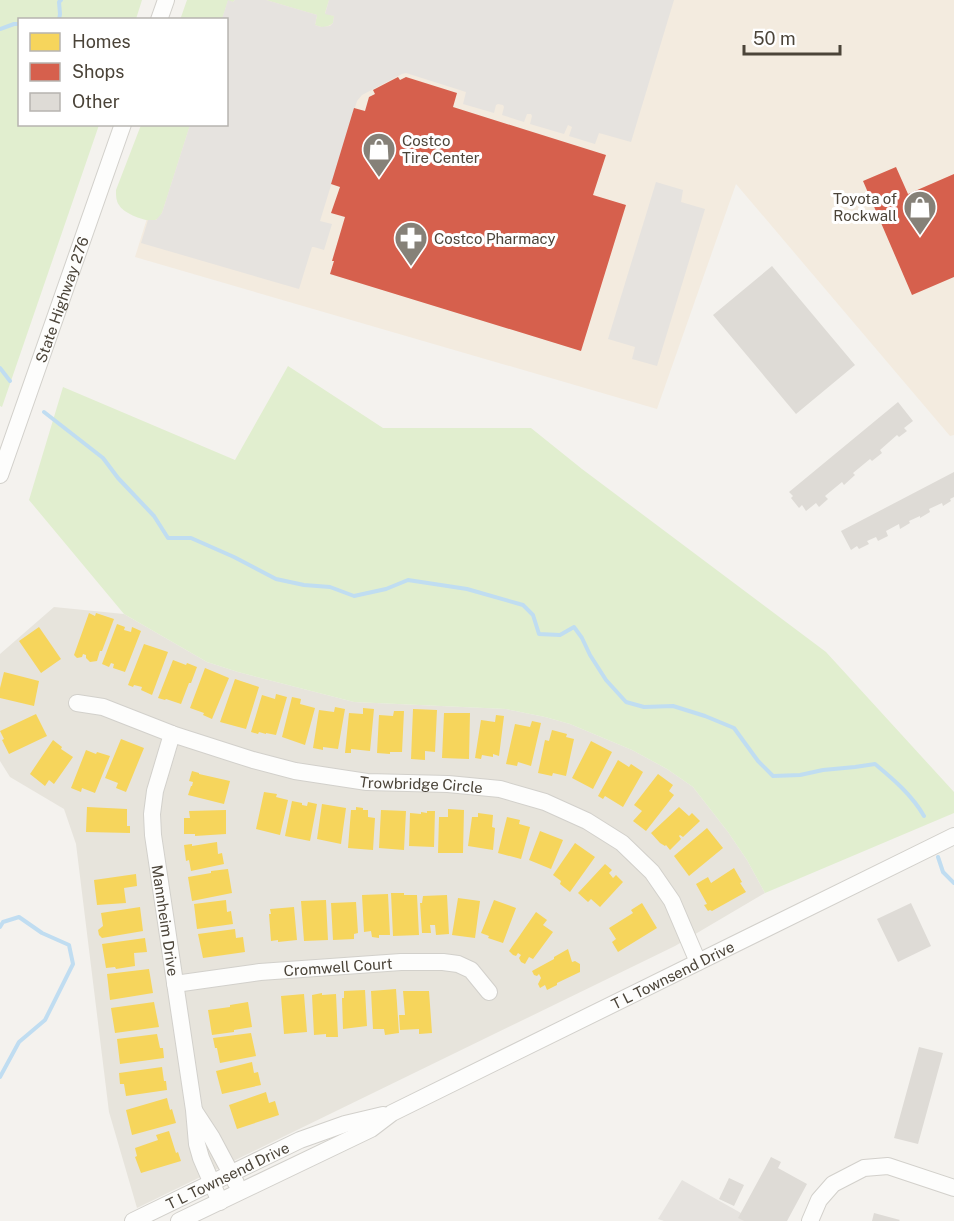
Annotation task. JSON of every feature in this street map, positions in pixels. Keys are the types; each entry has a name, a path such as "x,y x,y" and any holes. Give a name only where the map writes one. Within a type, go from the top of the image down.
{"street":[{"path":"160,18 166,0"},
{"name":"State Highway 276","path":"0,475 122,126"},
{"name":"Trowbridge Circle","path":"76,703 103,707 172,735 295,771 367,782 448,784 500,789 545,802 587,821 622,843 652,872 672,901 698,962"},
{"name":"Mannheim Drive","path":"172,735 155,790 152,814 158,877 194,1110 195,1139 219,1202"},
{"name":"T L Townsend Drive","path":"179,1221 371,1129 392,1113 954,836"},
{"name":"Cromwell Court","path":"175,984 260,972 401,962 443,962 458,964 471,970 489,992"},
{"name":"Mannheim Drive","path":"194,1110 217,1146 241,1191"},
{"name":"T L Townsend Drive","path":"133,1221 300,1140 345,1124 392,1113"},
{"path":"200,1154 217,1146"},
{"path":"810,1221 819,1200 833,1184 864,1168 888,1166 954,1188"}],"shaded area":[{"path":"216,0 954,0 954,435 950,436 736,184 657,409 135,257 176,126 228,126 228,18 209,18"},
{"path":"228,0 233,2 235,0 266,0 317,15 315,25 321,27 330,26 333,23 334,16 325,14 329,0 674,0 631,142 599,133 595,144 569,136 572,127 568,125 564,134 530,124 531,114 527,114 524,122 502,115 503,105 496,105 494,113 463,104 466,92 406,73 362,95 357,101 320,221 332,224 324,250 312,247 299,289 141,243 148,220 156,220 162,213 190,126 228,126 228,18 222,18"},
{"path":"656,182 683,190 681,202 705,209 657,366 632,359 635,347 608,339"},
{"path":"54,607 124,614 207,662 354,702 506,709 570,724 632,750 667,769 693,787 728,832 765,893 675,946 137,1208 109,1112 76,844 64,809 10,777 0,761 0,654"},
{"path":"682,1180 741,1213 744,1221 664,1221 658,1219"}],"green space":[{"path":"0,0 142,0 136,18 18,18 18,126 99,126 2,407 0,406"},
{"path":"187,0 235,0 228,1 222,18 181,18"},
{"path":"266,0 329,0 325,13 334,16 333,23 327,27 315,25 317,15"},
{"path":"141,126 190,126 162,213 158,219 151,221 141,219 125,211 118,203 116,190"},
{"path":"288,366 383,428 531,428 582,469 826,652 954,792 954,813 765,893 728,832 693,787 667,769 632,750 570,724 506,709 354,702 238,672 207,662 124,614 29,500 63,387 235,460"}],"building: Homes":[{"path":"89,613 114,619 97,661 90,662 86,655 83,654 82,657 77,658 74,655"},
{"path":"117,624 125,627 124,630 131,632 132,627 141,631 125,672 113,668 114,664 111,663 109,667 102,664"},
{"path":"39,627 61,659 41,673 19,641"},
{"path":"144,644 168,652 152,695 141,690 142,687 128,685"},
{"path":"173,660 197,667 181,704 158,698"},
{"path":"205,668 229,678 212,719 190,708"},
{"path":"4,672 39,681 34,706 0,698"},
{"path":"235,679 259,687 246,729 220,722"},
{"path":"276,694 287,697 276,735 251,732 262,695 275,699"},
{"path":"292,697 301,699 300,704 315,708 305,745 282,737"},
{"path":"335,707 345,709 338,749 313,748 319,710 334,712"},
{"path":"363,708 374,709 370,751 351,749 351,753 345,753 349,713 363,714"},
{"path":"413,709 437,710 435,752 425,751 425,760 411,759"},
{"path":"394,711 404,711 402,752 377,753 379,715 393,716"},
{"path":"444,713 470,713 469,759 442,758"},
{"path":"36,714 47,736 9,754 0,731"},
{"path":"496,715 504,716 499,756 493,754 493,757 482,755 481,759 475,758 481,720 495,722"},
{"path":"532,721 541,723 531,766 518,762 517,766 506,764 515,724 530,727"},
{"path":"552,730 567,734 566,737 574,739 566,776 538,773 545,740 549,741"},
{"path":"121,739 144,748 126,792 116,788 118,783 105,778"},
{"path":"53,740 73,757 54,784 49,780 45,786 30,774"},
{"path":"591,741 612,752 593,789 572,778"},
{"path":"86,750 110,756 95,793 82,788 81,792 71,788"},
{"path":"618,760 629,767 631,764 643,772 623,807 605,796 603,799 598,796"},
{"path":"192,771 230,781 224,804 188,795 193,782 189,781"},
{"path":"658,774 673,785 669,791 674,795 646,831 633,821 642,811 634,805"},
{"path":"264,792 277,794 276,797 288,800 280,835 256,829"},
{"path":"292,801 307,806 308,802 317,804 310,841 285,836"},
{"path":"322,804 346,808 341,844 317,839"},
{"path":"87,807 127,809 127,826 130,826 130,833 86,832"},
{"path":"356,807 368,810 368,817 375,818 373,850 348,848 351,810 356,810"},
{"path":"679,807 689,816 692,813 700,821 683,837 680,835 681,839 670,850 651,833"},
{"path":"448,809 464,810 463,853 438,853 439,817 448,817"},
{"path":"226,810 226,834 195,836 195,834 184,834 184,818 190,818 189,811"},
{"path":"381,810 406,811 404,850 379,848"},
{"path":"435,811 434,847 409,846 410,813 421,814"},
{"path":"478,813 493,815 492,827 495,828 493,850 468,846 472,817 478,817"},
{"path":"507,817 520,820 519,824 530,827 521,859 498,853"},
{"path":"707,828 723,848 689,876 674,856"},
{"path":"540,831 563,840 551,869 529,860"},
{"path":"217,842 218,854 222,853 224,864 191,871 189,860 186,861 184,845"},
{"path":"575,843 595,857 570,892 553,875"},
{"path":"605,864 612,870 609,873 613,878 616,875 623,882 600,907 591,899 588,902 578,893"},
{"path":"734,868 746,892 708,911 704,905 707,904 696,884 708,877 711,883"},
{"path":"228,869 232,893 192,901 188,877"},
{"path":"136,874 137,886 124,888 126,903 97,905 94,880"},
{"path":"391,893 417,895 419,935 393,936"},
{"path":"388,894 390,935 372,937 371,931 364,932 362,895"},
{"path":"447,895 449,934 436,935 435,925 430,925 431,933 422,933 420,903 422,903 423,896"},
{"path":"458,898 480,901 475,938 452,935"},
{"path":"226,900 227,912 231,911 233,924 197,929 194,904"},
{"path":"326,900 328,940 304,941 301,901"},
{"path":"494,900 516,908 503,943 481,933"},
{"path":"356,902 358,933 354,934 354,939 333,940 331,903"},
{"path":"642,903 657,928 618,952 612,942 616,939 609,928 633,913 631,910"},
{"path":"140,907 143,931 102,938 99,935 98,930 103,926 101,913"},
{"path":"294,907 297,940 271,941 270,909"},
{"path":"536,912 547,920 543,925 553,932 533,959 529,957 525,964 519,958 521,955 518,953 516,956 513,955 509,951"},
{"path":"235,929 236,938 243,937 245,952 203,958 198,934"},
{"path":"145,938 147,952 134,953 135,966 106,968 102,944"},
{"path":"568,949 572,962 580,964 580,972 547,990 545,985 540,988 538,984 541,978 539,974 534,975 532,971"},
{"path":"149,969 153,993 110,1000 107,974"},
{"path":"396,989 399,1033 385,1035 384,1029 373,1029 371,991"},
{"path":"365,990 367,1026 343,1029 342,998 344,998 344,991"},
{"path":"403,991 429,991 432,1033 419,1034 419,1029 400,1030 399,1015 405,1015"},
{"path":"322,993 322,995 336,994 338,1037 326,1037 326,1034 314,1035 312,995"},
{"path":"304,994 307,1032 284,1034 281,996"},
{"path":"154,1002 159,1027 115,1033 111,1008"},
{"path":"248,1002 252,1027 212,1035 208,1010"},
{"path":"251,1033 256,1056 220,1063 213,1038"},
{"path":"157,1034 160,1048 163,1048 164,1058 120,1064 117,1039"},
{"path":"252,1062 254,1073 258,1072 261,1085 222,1094 216,1071"},
{"path":"162,1067 167,1090 126,1096 124,1084 120,1084 119,1073"},
{"path":"266,1092 269,1103 275,1101 279,1115 237,1129 229,1105"},
{"path":"167,1098 176,1123 132,1135 126,1110"},
{"path":"169,1131 181,1161 141,1173 135,1157 137,1156 135,1148 158,1140 156,1135"}],"building: Shops":[{"path":"398,77 400,80 406,77 457,93 453,107 606,155 593,195 626,205 581,351 330,274 345,217 331,213 340,187 331,184 354,108 365,111 369,97 375,94 373,90"},
{"name":"Toyota of Rockwall","path":"896,167 908,194 954,174 954,277 912,295 863,181"}],"building: Other":[{"path":"772,266 855,365 796,414 713,315"},
{"path":"898,402 913,421 904,428 907,431 899,437 897,435 880,450 882,453 872,461 870,459 853,473 855,475 844,485 842,482 825,496 828,499 819,507 816,503 806,511 802,505 799,508 789,492"},
{"path":"954,472 954,497 950,499 951,501 943,506 942,503 929,509 930,512 909,521 910,523 900,529 899,524 886,531 888,536 878,541 876,537 867,541 869,544 859,549 857,546 851,550 841,531"},
{"path":"911,903 931,946 898,962 877,919"},
{"path":"919,1047 943,1053 918,1144 894,1138"},
{"path":"771,1157 781,1162 778,1168 807,1184 787,1221 744,1221 738,1218"},
{"path":"729,1178 744,1185 734,1206 719,1199"},
{"path":"874,1213 900,1220 872,1221"}],"waterway":[{"path":"59,18 59,2 61,0"},
{"path":"0,29 18,24"},
{"path":"0,368 10,381"},
{"path":"44,412 103,458 118,478 154,516 168,538 191,538 276,579 304,585 330,587 354,596 386,589 408,580 467,589 523,605 533,615 539,634 560,635 574,627 606,680 626,702 644,707 673,706 734,728 758,761 773,776 800,775 875,764 908,794 924,816"},
{"path":"938,857 943,872 954,883"},
{"path":"0,927 3,922 19,917 42,933 69,945 73,964 45,1020 19,1042 0,1077"}],"place":[{"name":"Costco Tire Center","path":"379,178"},
{"name":"Toyota of Rockwall","path":"920,236"},
{"name":"Costco Pharmacy","path":"411,267"}]}
